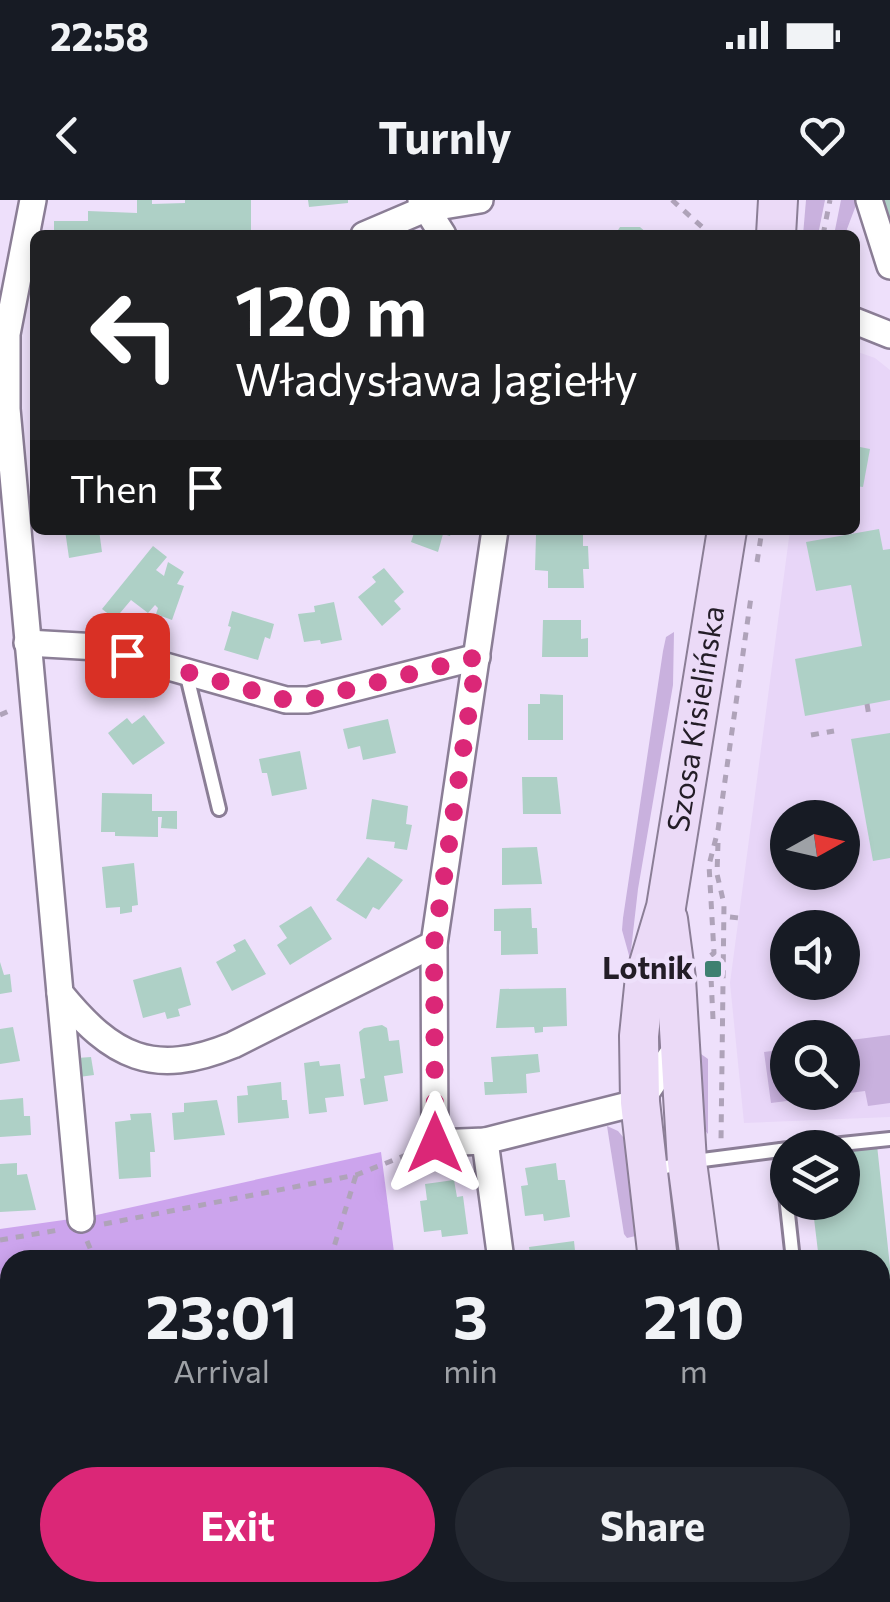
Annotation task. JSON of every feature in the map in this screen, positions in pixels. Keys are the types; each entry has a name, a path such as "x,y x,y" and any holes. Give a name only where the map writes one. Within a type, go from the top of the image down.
{"street":[{"path":"33,200 8,334 7,409 79,1225"},
{"path":"374,230 423,204 480,200"},
{"path":"776,230 778,200"},
{"path":"869,200 890,266"},
{"path":"423,204 439,230"},
{"path":"860,324 890,335"},
{"path":"8,334 30,329"},
{"path":"494,535 434,944 435,1143 485,1141 640,1102 675,1118 698,1150"},
{"name":"Szosa Kisielińska","path":"657,1250 640,1102 644,977 666,907 726,535"},
{"path":"27,643 98,647 286,700 308,700 477,657"},
{"name":"Szosa Kisielińska","path":"666,907 676,979 679,1044 698,1150 700,1250"},
{"path":"60,993 85,1024 112,1047 143,1058 176,1060 206,1056 234,1045 434,944"},
{"path":"640,1102 679,1044"},
{"path":"485,1141 500,1250"}],"lane":[{"path":"186,672 219,809"},
{"path":"860,1142 890,1139"},
{"path":"647,1172 698,1150 770,1150"},
{"path":"790,1220 792,1250"}],"path":[{"path":"672,200 705,230"},
{"path":"824,230 830,200"},
{"path":"754,576 761,535"},
{"path":"714,917 709,865 718,830 752,592"},
{"path":"867,704 869,716"},
{"path":"810,736 834,731"},
{"path":"698,1150 724,904 717,874 718,830"},
{"path":"730,918 739,918"},
{"path":"0,1240 356,1175 435,1143"},
{"path":"333,1250 356,1175"}],"shaded area":[{"path":"806,200 825,200 819,230 803,230"},
{"path":"841,200 858,200 847,230 835,230"},
{"path":"860,353 890,370 890,1117 744,1123 730,983 789,535 860,535"},
{"path":"674,632 673,685 630,959 622,930 623,918 663,651 666,637"},
{"path":"890,1035 890,1103 868,1106 865,1091 860,1092 860,1039"},
{"path":"770,1051 770,1096 764,1052"},
{"path":"701,1054 708,1059 708,1134 697,1106"},
{"path":"607,1126 618,1131 629,1144 640,1235 627,1238 624,1234"},
{"path":"381,1152 394,1250 0,1250 0,1229 92,1216"}],"building":[{"path":"137,200 152,200 152,204 251,200 251,230 54,230 54,221 88,221 88,211 137,213"},
{"path":"308,200 348,200 348,203 309,207"},
{"path":"882,200 890,200 889,224"},
{"path":"640,227 643,230 618,230"},
{"path":"860,447 870,449 860,487"},
{"path":"879,529 883,550 890,549 890,700 805,716 795,659 862,646 851,585 816,591 806,542"},
{"path":"66,535 100,535 102,552 69,558"},
{"path":"413,535 443,535 438,552 411,542"},
{"path":"536,535 583,535 583,546 588,546 589,569 583,569 584,588 548,588 548,571 535,570"},
{"path":"153,546 167,557 156,570 164,576 168,562 184,572 177,584 184,586 172,620 156,614 155,605 148,613 131,600 115,619 102,609"},
{"path":"384,568 404,592 394,601 401,609 382,626 358,597 376,582 372,577"},
{"path":"334,602 342,640 304,642 298,614 315,612 314,606"},
{"path":"232,611 274,624 258,660 224,650"},
{"path":"543,620 581,620 581,639 588,638 588,657 542,657"},
{"path":"540,694 563,695 563,740 528,740 528,704 540,704"},
{"path":"144,715 165,743 133,765 108,733 127,718 132,724"},
{"path":"388,719 396,753 363,760 360,746 348,749 343,729"},
{"path":"890,733 890,858 873,861 851,739"},
{"path":"300,751 307,789 272,796 259,759"},
{"path":"522,777 557,777 561,814 523,814"},
{"path":"102,793 152,794 152,811 177,811 177,829 161,828 162,817 158,817 158,837 101,832"},
{"path":"372,799 408,806 406,824 412,825 407,850 394,848 395,842 366,839"},
{"path":"537,847 542,884 502,885 502,848"},
{"path":"368,857 403,880 379,910 373,907 366,919 336,900"},
{"path":"134,863 138,905 132,906 132,912 120,914 120,907 106,908 102,867"},
{"path":"311,906 332,939 290,965 277,945 287,938 279,926"},
{"path":"531,908 538,954 501,955 501,931 494,931 494,909"},
{"path":"245,939 266,974 232,991 216,962 236,951 233,945"},
{"path":"0,962 4,975 10,974 12,992 0,994"},
{"path":"181,967 191,1005 178,1009 180,1016 167,1019 165,1012 143,1018 133,980"},
{"path":"566,988 567,1026 543,1027 543,1032 535,1033 534,1027 496,1028 500,989"},
{"path":"382,1025 387,1028 389,1041 399,1040 403,1073 384,1076 388,1101 364,1105 359,1032"},
{"path":"13,1027 20,1061 0,1064 0,1029"},
{"path":"538,1054 540,1072 526,1074 527,1093 485,1095 484,1082 493,1082 491,1057"},
{"path":"91,1057 94,1075 79,1077 77,1058"},
{"path":"319,1061 320,1066 340,1064 344,1096 325,1098 327,1112 309,1114 304,1063"},
{"path":"281,1082 289,1118 238,1123 237,1096 248,1095 247,1086"},
{"path":"23,1098 24,1116 30,1116 31,1135 0,1137 0,1100"},
{"path":"217,1100 225,1135 174,1140 172,1113 184,1112 184,1103"},
{"path":"151,1113 155,1152 150,1152 151,1177 119,1179 115,1122 131,1120 130,1114"},
{"path":"877,1145 888,1250 818,1250 814,1220 860,1220 860,1147"},
{"path":"17,1163 17,1175 27,1174 36,1210 0,1212 0,1164"},
{"path":"556,1163 558,1180 565,1180 570,1217 544,1221 543,1214 525,1216 521,1186 528,1185 525,1168"},
{"path":"454,1180 457,1197 463,1196 468,1234 442,1237 441,1230 424,1232 420,1201 427,1200 425,1184"},
{"path":"574,1241 575,1250 529,1250 529,1247"}],"place":[{"name":"Lotnik","path":"713,969"}],"route":[{"path":"127,655 286,700 308,700 477,657 434,944 435,1143"}]}
